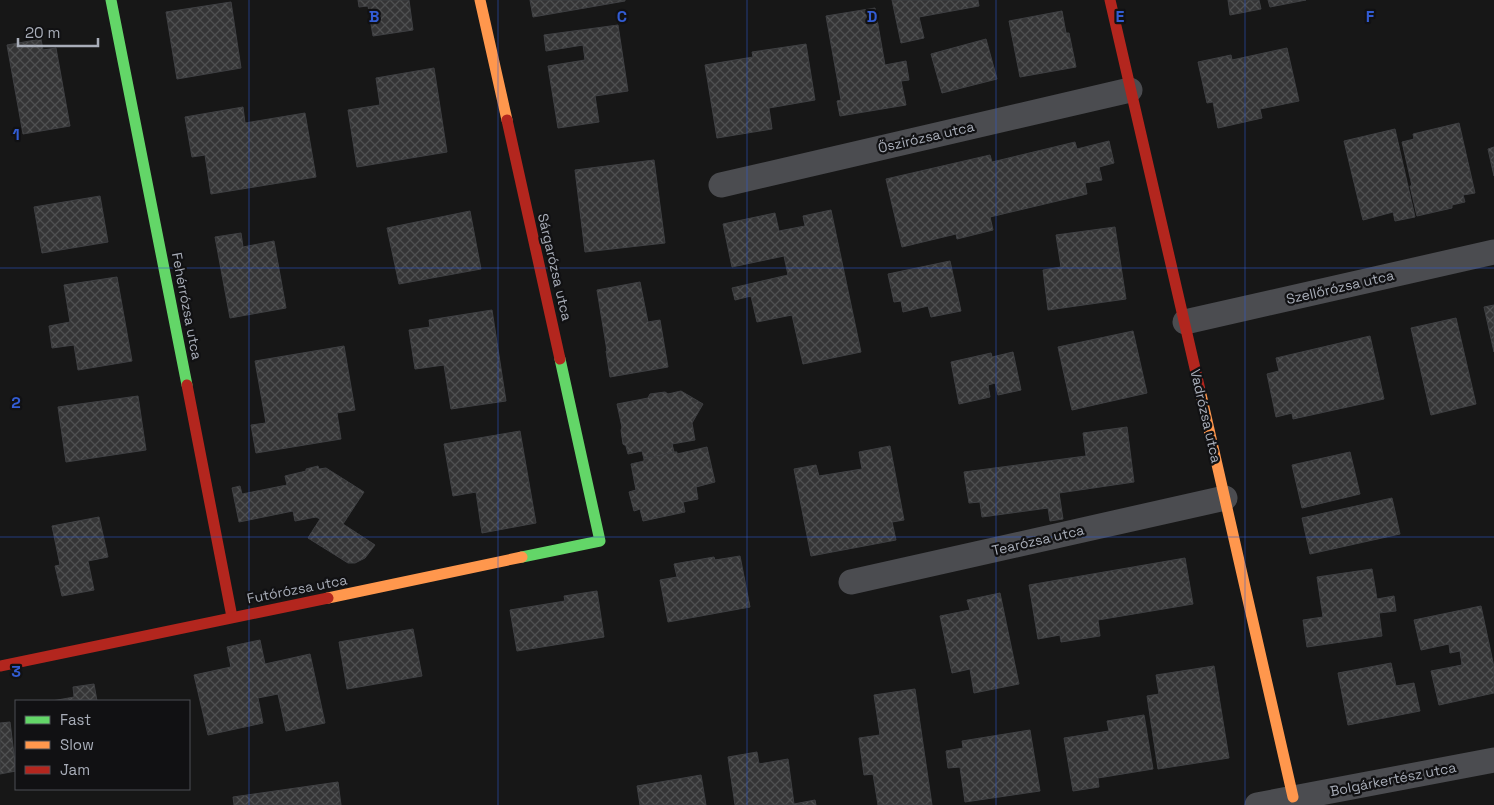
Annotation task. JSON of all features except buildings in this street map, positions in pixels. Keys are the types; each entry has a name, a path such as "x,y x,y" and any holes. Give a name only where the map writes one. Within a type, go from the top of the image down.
{"street":[{"name":"Fehérrózsa utca","path":"111,0 232,617"},
{"name":"Sárgarózsa utca","path":"480,0 600,541"},
{"name":"Vadrózsa utca","path":"1110,0 1186,322 1293,797"},
{"name":"Őszirózsa utca","path":"721,185 1130,90"},
{"name":"Szellőrózsa utca","path":"1186,322 1494,252"},
{"name":"Tearózsa utca","path":"851,582 1225,498"},
{"name":"Futórózsa utca","path":"0,666 232,617 296,606 600,541"},
{"name":"Bolgárkertész utca","path":"1293,797 1494,760"},
{"path":"1257,805 1293,797"}],"traffic: fast":[{"path":"111,0 187,385"},
{"path":"522,557 600,541 560,359"}],"traffic: slow":[{"path":"480,0 507,120"},
{"path":"1200,390 1293,797"},
{"path":"328,598 522,557"}],"traffic: jam":[{"path":"1110,0 1200,390"},
{"path":"507,120 560,359"},
{"path":"187,385 232,617"},
{"path":"0,666 328,598"}]}
